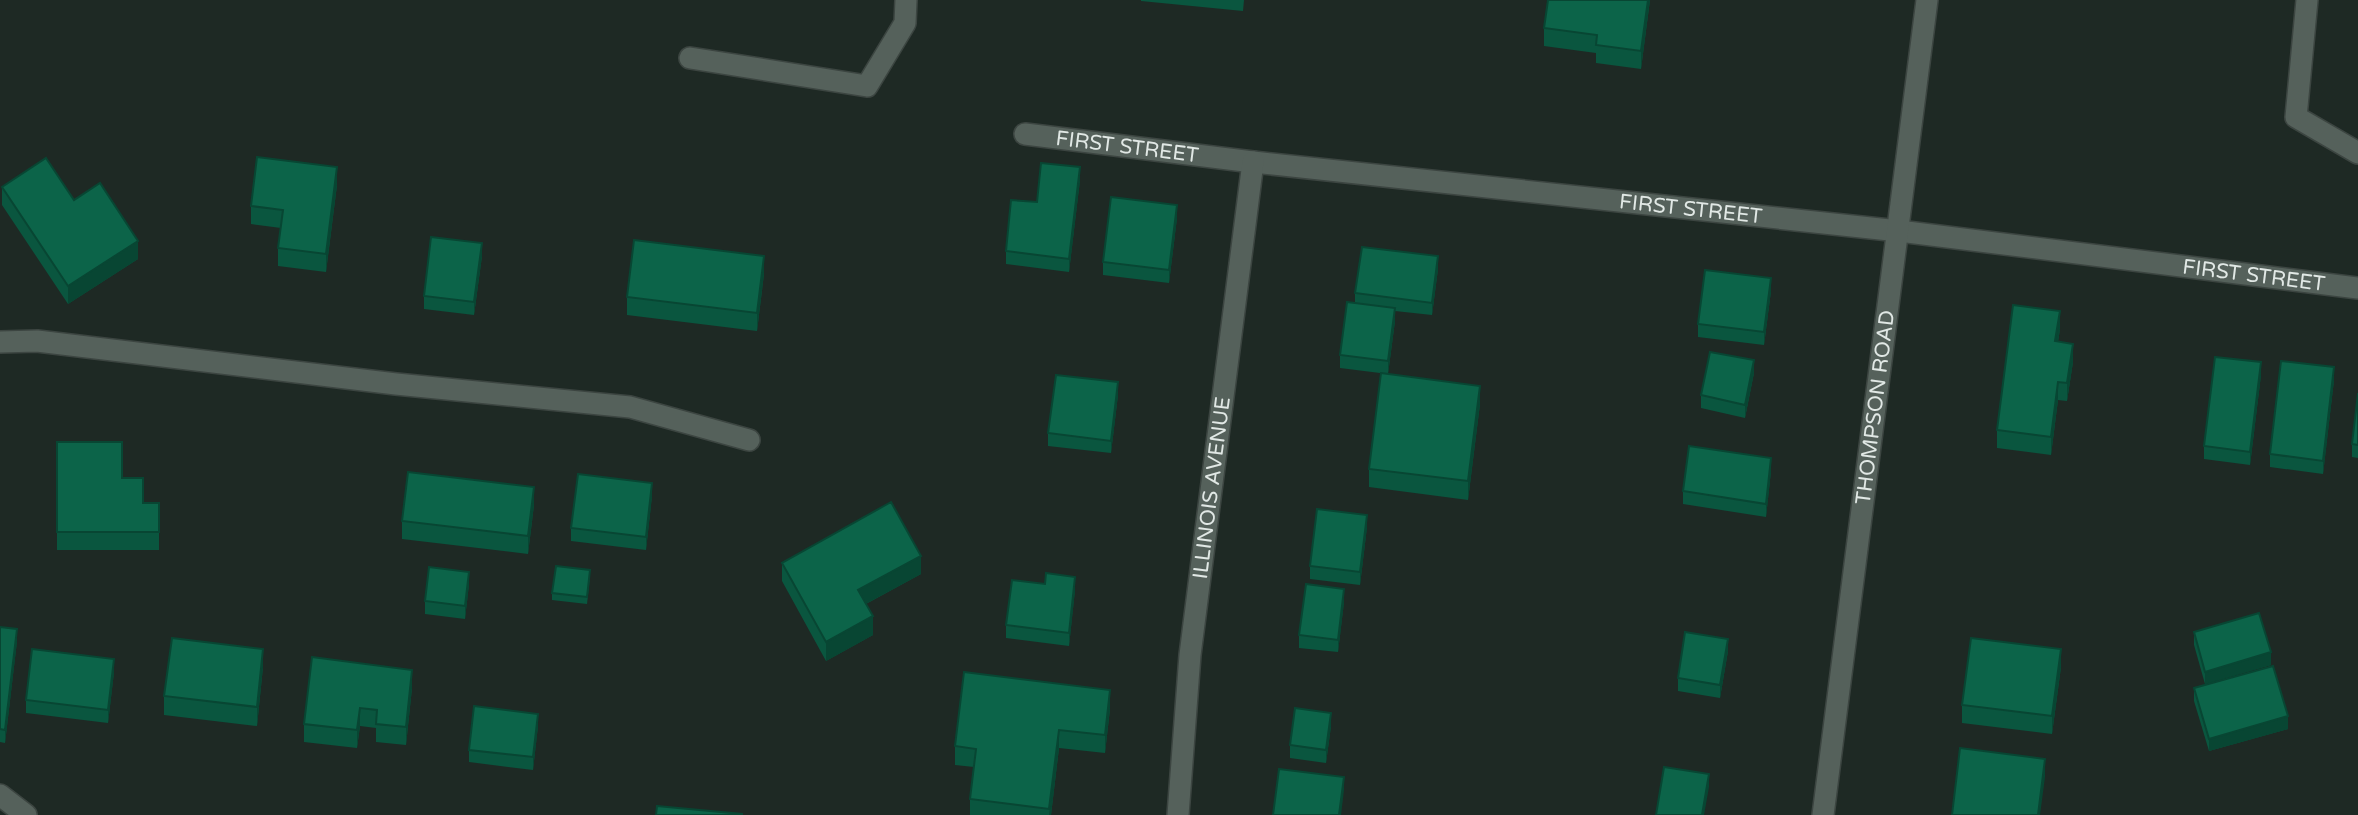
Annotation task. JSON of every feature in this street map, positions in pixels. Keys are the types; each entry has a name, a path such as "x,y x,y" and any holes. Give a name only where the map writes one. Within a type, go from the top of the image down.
{"street":[{"path":"690,58 867,86 905,23 906,0"},
{"name":"THOMPSON ROAD","path":"1823,815 1927,0"},
{"path":"2306,0 2296,117 2358,153"},
{"name":"FIRST STREET","path":"1025,134 1253,162 1899,231 2358,288"},
{"name":"ILLINOIS AVENUE","path":"1178,815 1190,655 1253,162"},
{"path":"0,342 37,341 396,384 630,407 749,440"},
{"path":"0,795 26,815"}],"building":[{"path":"1548,0 1648,0 1641,51 1596,45 1597,35 1544,28"},
{"path":"257,157 337,167 326,254 278,248 283,210 251,206"},
{"path":"46,158 74,200 100,183 138,241 68,286 2,187"},
{"path":"1041,163 1080,167 1069,259 1006,251 1011,200 1037,202"},
{"path":"1111,197 1177,205 1169,270 1103,262"},
{"path":"431,237 482,243 474,302 424,296"},
{"path":"634,240 764,256 757,313 627,297"},
{"path":"1362,247 1438,256 1432,303 1355,293"},
{"path":"1705,270 1771,278 1764,332 1698,324"},
{"path":"1347,302 1395,308 1388,361 1340,355"},
{"path":"2013,305 2060,311 2055,341 2073,344 2067,383 2058,382 2051,437 1997,430"},
{"path":"1710,352 1754,360 1745,405 1701,395"},
{"path":"2215,357 2261,362 2250,452 2204,446"},
{"path":"2281,361 2334,367 2323,461 2270,454"},
{"path":"1381,373 1480,386 1468,481 1369,469"},
{"path":"1056,375 1118,382 1111,441 1048,433"},
{"path":"2358,393 2358,445 2352,444"},
{"path":"57,442 122,442 122,478 143,478 143,503 159,503 159,532 57,532"},
{"path":"1689,446 1771,458 1766,504 1683,491"},
{"path":"408,472 534,487 528,536 402,521"},
{"path":"578,474 652,483 646,537 571,528"},
{"path":"891,502 921,556 858,590 873,616 826,642 782,563"},
{"path":"1317,509 1367,515 1360,572 1310,566"},
{"path":"556,566 590,570 587,597 552,593"},
{"path":"429,567 469,572 465,606 425,601"},
{"path":"1046,573 1075,577 1069,633 1006,625 1012,580 1045,584"},
{"path":"1306,584 1344,589 1338,640 1299,635"},
{"path":"2259,613 2271,652 2205,672 2194,632"},
{"path":"0,627 17,629 5,730 0,729"},
{"path":"1685,632 1728,639 1720,685 1678,678"},
{"path":"172,638 263,649 257,707 164,696"},
{"path":"1971,638 2061,649 2052,716 1962,705"},
{"path":"32,649 114,659 108,710 26,700"},
{"path":"312,657 412,670 406,727 376,724 377,710 360,708 357,730 304,724"},
{"path":"2273,666 2288,716 2209,739 2194,688"},
{"path":"964,672 1110,690 1105,735 1059,730 1049,809 970,799 976,749 955,746"},
{"path":"474,706 538,714 533,757 469,750"},
{"path":"1295,708 1331,713 1326,750 1290,745"},
{"path":"1960,748 2045,759 2038,815 1952,815"},
{"path":"1664,767 1709,774 1702,815 1656,815"},
{"path":"1279,769 1344,777 1339,815 1273,815"},
{"path":"657,806 742,814 742,815 656,815"}]}
